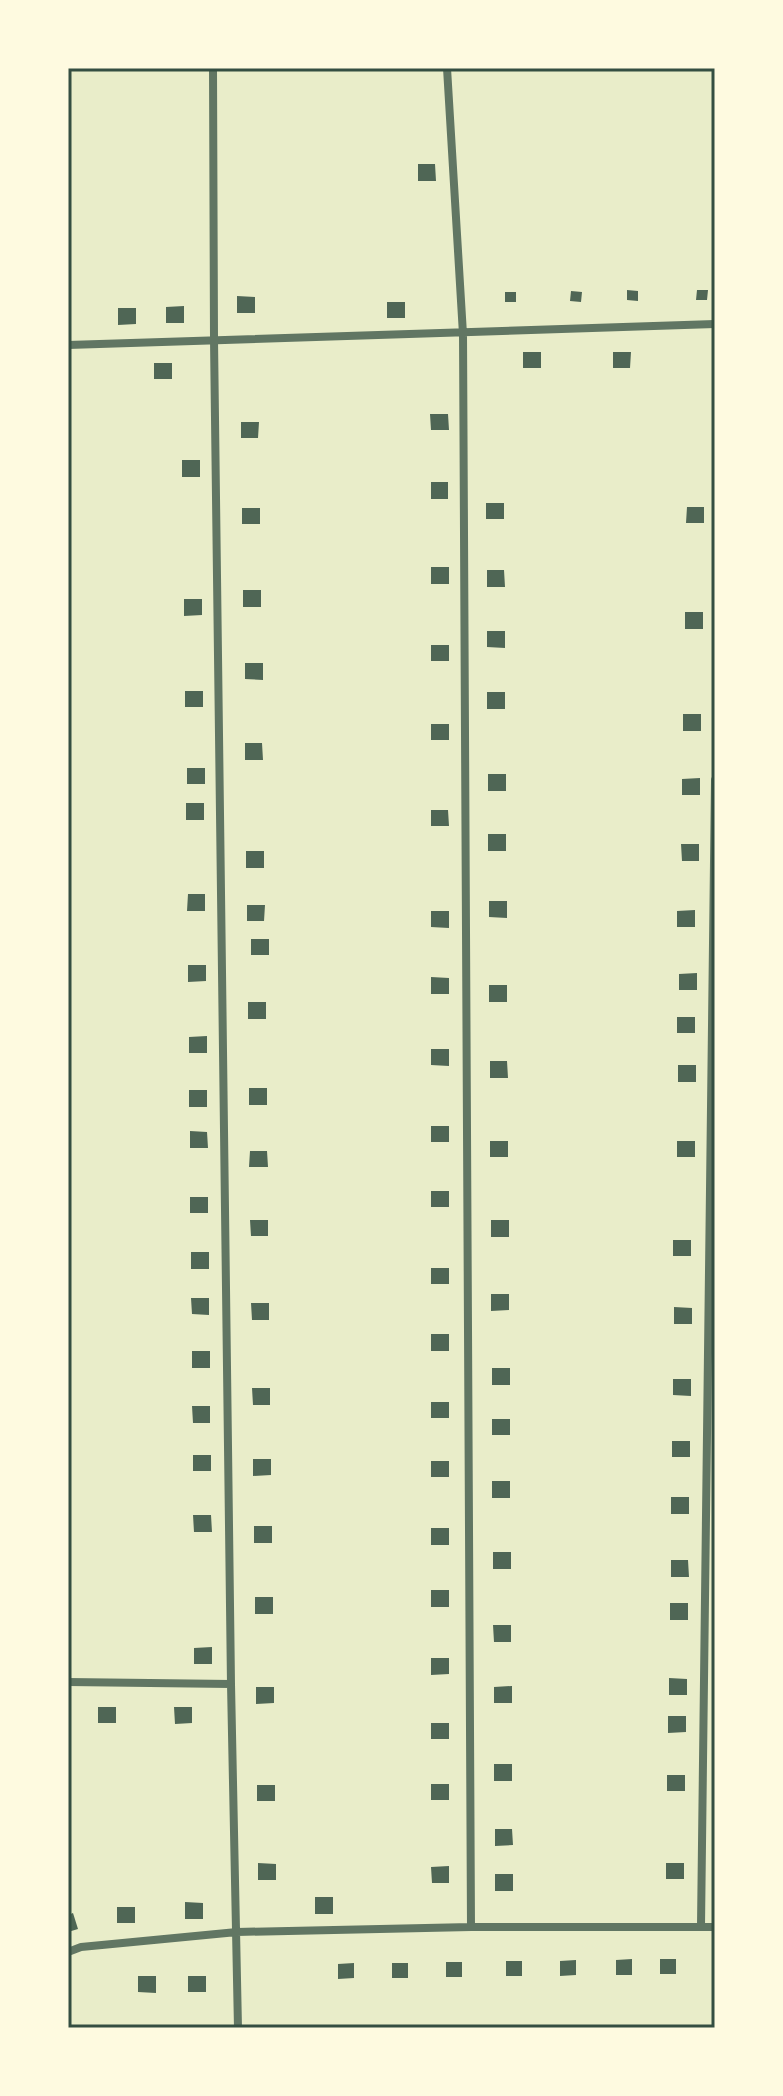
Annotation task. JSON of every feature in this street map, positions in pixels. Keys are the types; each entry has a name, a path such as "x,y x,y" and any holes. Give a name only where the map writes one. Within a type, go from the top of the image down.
{"street":[{"path":"213,68 231,1684 238,2028"},
{"path":"447,68 463,334 471,1927"},
{"path":"68,345 715,324"},
{"path":"701,1926 715,780"},
{"path":"68,1682 231,1684"},
{"path":"68,1952 81,1947 237,1932 471,1927 715,1927"}],"building":[{"path":"418,164 435,164 436,181 418,181"},
{"path":"627,290 638,291 638,301 627,300"},
{"path":"697,290 708,290 707,300 696,300"},
{"path":"571,291 582,292 581,302 570,301"},
{"path":"505,292 516,292 516,302 505,302"},
{"path":"237,296 255,297 255,313 237,313"},
{"path":"387,302 405,302 405,318 387,318"},
{"path":"184,306 184,323 166,323 166,307"},
{"path":"118,308 136,308 136,324 118,325"},
{"path":"523,352 541,352 541,368 523,368"},
{"path":"613,352 631,352 630,368 613,368"},
{"path":"154,363 172,363 172,379 154,379"},
{"path":"430,414 448,414 449,430 431,430"},
{"path":"241,422 259,422 258,438 241,438"},
{"path":"182,460 200,460 200,477 182,477"},
{"path":"431,482 448,482 448,499 431,499"},
{"path":"486,503 504,503 504,519 486,519"},
{"path":"687,507 704,507 704,523 686,523"},
{"path":"242,508 260,508 260,524 242,524"},
{"path":"431,567 449,567 449,584 431,584"},
{"path":"487,570 504,570 505,587 487,587"},
{"path":"243,590 261,590 261,607 243,607"},
{"path":"184,599 202,599 202,615 184,616"},
{"path":"685,612 703,612 703,629 685,629"},
{"path":"487,631 505,631 505,648 487,647"},
{"path":"431,645 449,645 449,661 431,661"},
{"path":"245,663 263,663 263,680 245,679"},
{"path":"185,691 203,691 203,707 185,707"},
{"path":"487,692 505,692 505,709 487,709"},
{"path":"683,714 701,714 701,731 683,731"},
{"path":"431,724 449,724 449,740 431,740"},
{"path":"245,743 262,743 263,760 245,760"},
{"path":"187,768 205,768 205,784 187,784"},
{"path":"488,774 506,774 506,791 488,791"},
{"path":"700,778 700,795 682,795 682,779"},
{"path":"186,803 204,803 204,820 186,820"},
{"path":"431,810 448,810 449,826 431,826"},
{"path":"488,834 506,834 506,851 488,851"},
{"path":"681,844 699,844 699,861 682,861"},
{"path":"246,851 264,851 264,868 246,868"},
{"path":"188,894 205,894 205,911 187,911"},
{"path":"489,901 507,901 507,918 489,917"},
{"path":"247,905 265,905 264,921 247,921"},
{"path":"695,910 695,927 677,927 677,911"},
{"path":"431,911 449,911 449,928 431,927"},
{"path":"251,939 269,939 269,955 251,955"},
{"path":"188,965 206,965 206,981 188,982"},
{"path":"697,973 697,990 679,990 679,974"},
{"path":"431,977 449,978 449,994 431,994"},
{"path":"489,985 507,985 507,1002 489,1002"},
{"path":"248,1002 266,1002 266,1019 248,1019"},
{"path":"677,1017 695,1017 695,1033 677,1033"},
{"path":"207,1036 207,1053 189,1053 189,1037"},
{"path":"431,1049 449,1049 449,1066 431,1065"},
{"path":"490,1061 507,1061 508,1078 490,1078"},
{"path":"678,1065 696,1065 696,1082 678,1082"},
{"path":"249,1088 267,1088 267,1105 249,1105"},
{"path":"189,1090 207,1090 207,1107 189,1107"},
{"path":"431,1126 449,1126 449,1142 431,1142"},
{"path":"190,1131 207,1132 208,1148 190,1148"},
{"path":"490,1141 508,1141 508,1157 490,1157"},
{"path":"677,1141 695,1141 695,1157 677,1157"},
{"path":"250,1151 267,1151 268,1167 249,1167"},
{"path":"431,1191 449,1191 449,1207 431,1207"},
{"path":"190,1197 208,1197 208,1213 190,1213"},
{"path":"250,1220 268,1220 268,1236 251,1236"},
{"path":"491,1220 509,1220 509,1237 491,1237"},
{"path":"673,1240 691,1240 691,1256 673,1256"},
{"path":"191,1252 209,1252 209,1269 191,1269"},
{"path":"431,1268 449,1268 449,1284 431,1284"},
{"path":"491,1294 509,1294 509,1310 491,1311"},
{"path":"191,1298 209,1298 209,1315 192,1314"},
{"path":"251,1303 269,1303 269,1320 252,1320"},
{"path":"674,1307 692,1308 692,1324 674,1324"},
{"path":"431,1334 449,1334 449,1351 431,1351"},
{"path":"192,1351 210,1351 210,1368 192,1368"},
{"path":"492,1368 510,1368 510,1385 492,1385"},
{"path":"673,1379 691,1379 691,1396 673,1395"},
{"path":"252,1388 270,1388 270,1405 253,1405"},
{"path":"431,1402 449,1402 449,1418 431,1418"},
{"path":"192,1406 210,1406 210,1423 193,1423"},
{"path":"492,1419 510,1419 510,1435 492,1435"},
{"path":"672,1441 690,1441 690,1457 672,1457"},
{"path":"193,1455 211,1455 211,1471 193,1471"},
{"path":"253,1459 271,1459 271,1475 253,1476"},
{"path":"431,1461 449,1461 449,1477 431,1477"},
{"path":"492,1481 510,1481 510,1498 492,1498"},
{"path":"671,1497 689,1497 689,1514 671,1514"},
{"path":"193,1515 211,1515 212,1532 194,1532"},
{"path":"254,1526 272,1526 272,1543 254,1543"},
{"path":"431,1528 449,1528 449,1545 431,1545"},
{"path":"493,1552 511,1552 511,1569 493,1569"},
{"path":"671,1560 688,1560 689,1577 671,1577"},
{"path":"431,1590 449,1590 449,1607 431,1607"},
{"path":"255,1597 273,1597 273,1614 255,1614"},
{"path":"670,1603 688,1603 688,1620 670,1620"},
{"path":"493,1625 511,1625 511,1642 494,1642"},
{"path":"212,1647 212,1664 194,1664 194,1648"},
{"path":"431,1658 449,1658 449,1674 431,1675"},
{"path":"669,1678 687,1679 687,1695 669,1695"},
{"path":"512,1686 512,1703 494,1703 494,1687"},
{"path":"256,1687 274,1687 274,1703 256,1704"},
{"path":"98,1707 116,1707 116,1723 98,1723"},
{"path":"174,1707 192,1707 192,1723 175,1724"},
{"path":"668,1716 686,1716 686,1732 668,1733"},
{"path":"431,1723 449,1723 449,1739 431,1739"},
{"path":"494,1764 512,1764 512,1781 494,1781"},
{"path":"667,1775 685,1775 685,1791 667,1791"},
{"path":"431,1784 449,1784 449,1800 431,1800"},
{"path":"257,1785 275,1785 275,1801 257,1801"},
{"path":"495,1829 512,1829 513,1845 495,1846"},
{"path":"258,1863 276,1864 276,1880 258,1880"},
{"path":"666,1863 684,1863 684,1879 666,1879"},
{"path":"449,1866 449,1883 432,1883 431,1867"},
{"path":"495,1874 513,1874 513,1891 495,1891"},
{"path":"315,1897 333,1897 333,1914 315,1914"},
{"path":"185,1902 203,1903 203,1919 185,1919"},
{"path":"117,1907 135,1907 135,1923 117,1923"},
{"path":"73,1913 78,1929 68,1932 68,1915"},
{"path":"632,1959 632,1975 616,1975 616,1960"},
{"path":"660,1959 676,1959 676,1974 660,1974"},
{"path":"576,1960 576,1975 560,1976 560,1961"},
{"path":"506,1961 522,1961 522,1976 506,1976"},
{"path":"446,1962 462,1962 462,1977 446,1977"},
{"path":"354,1963 354,1978 338,1979 338,1964"},
{"path":"392,1963 408,1963 408,1978 392,1978"},
{"path":"138,1976 156,1976 156,1993 138,1992"},
{"path":"188,1976 206,1976 206,1992 188,1992"}]}
